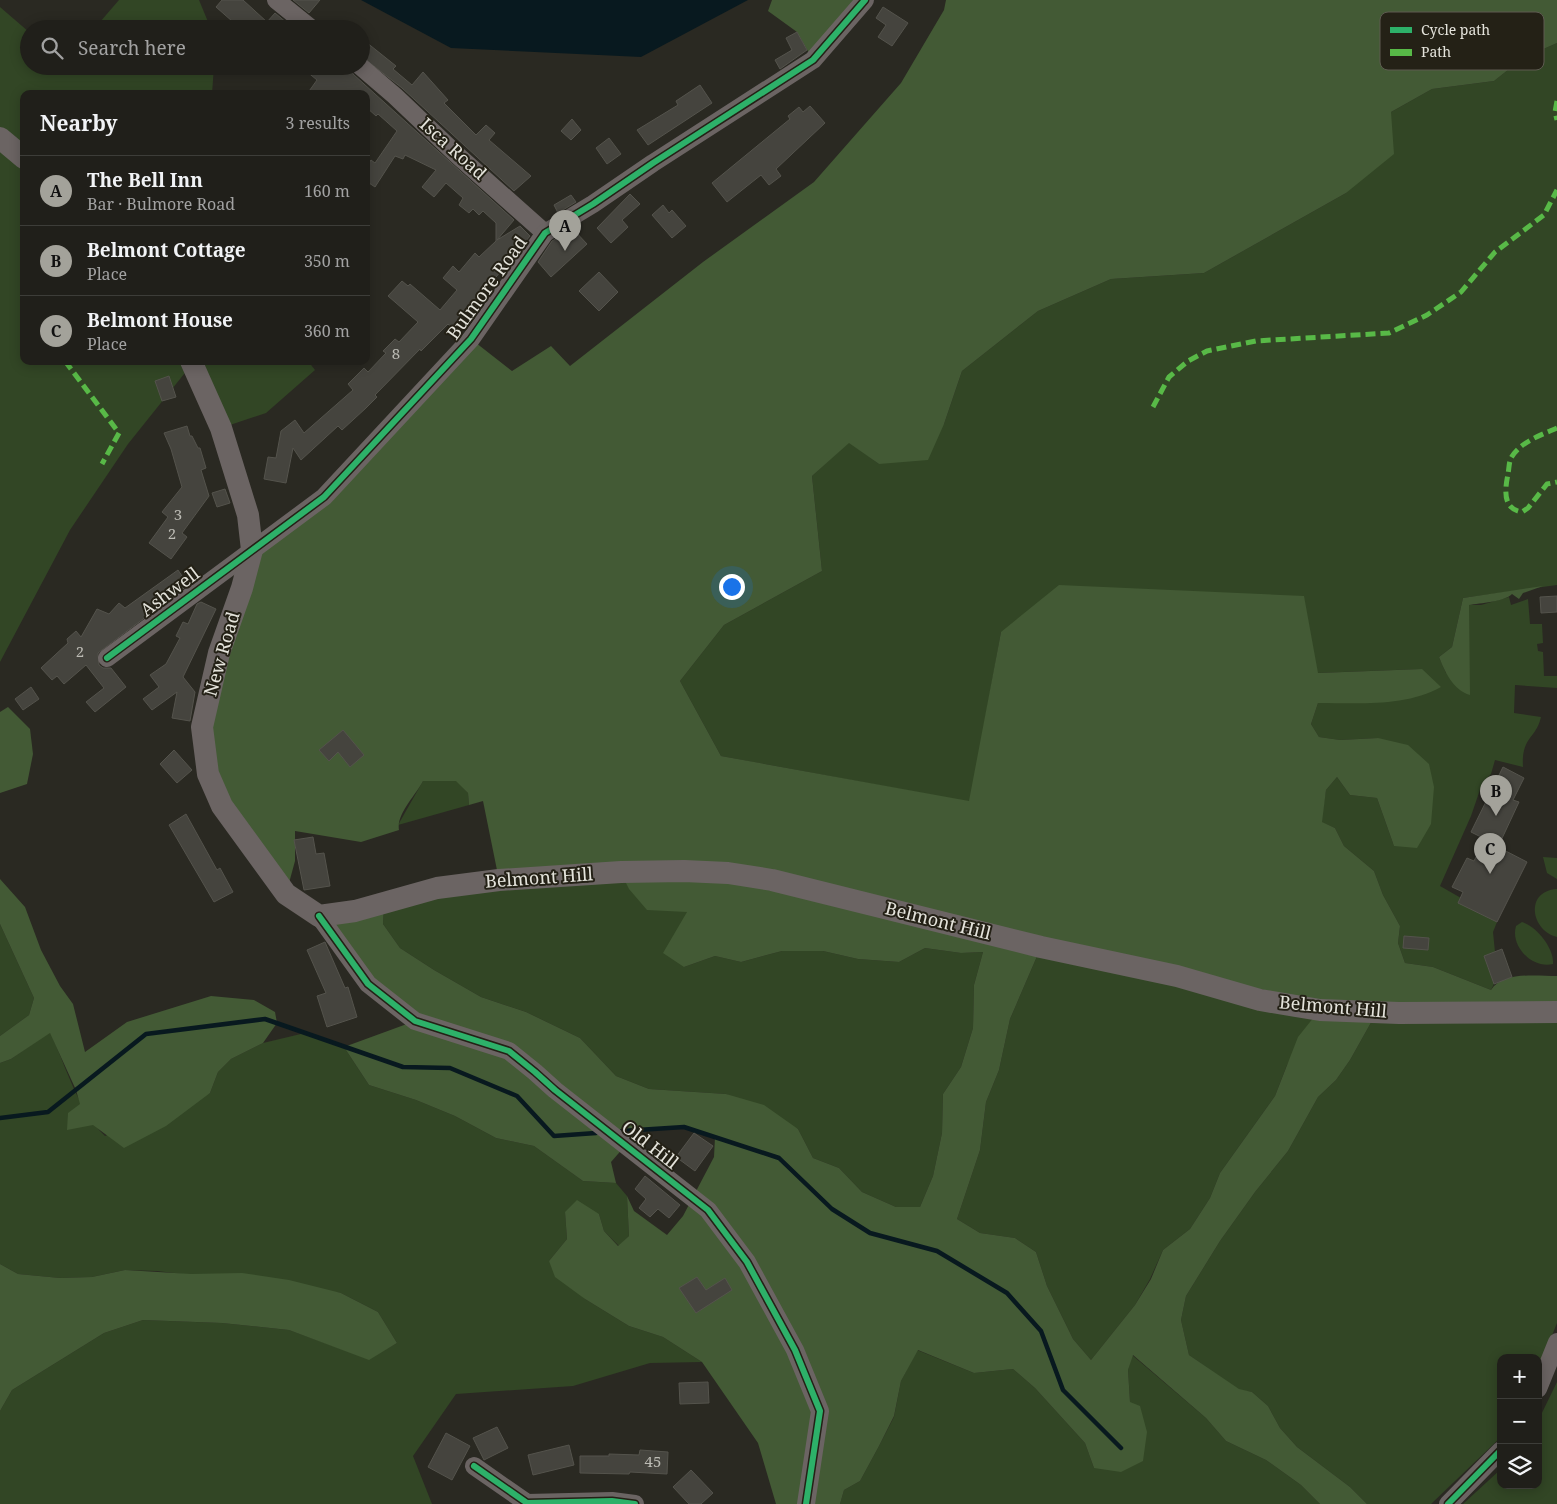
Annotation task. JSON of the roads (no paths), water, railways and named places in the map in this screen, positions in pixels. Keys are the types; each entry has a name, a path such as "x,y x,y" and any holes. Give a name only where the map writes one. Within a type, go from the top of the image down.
{"main road":[{"path":"0,138 20,155"},
{"name":"New Road","path":"194,365 222,428 248,515 252,550 242,588 219,653 202,726 208,774 222,806 286,894 319,916"},
{"name":"Belmont Hill","path":"319,916 355,911 437,888 499,880 621,872 728,873 772,880 1041,947 1177,976 1260,1000 1320,1010 1557,1012"}],"street":[{"path":"276,0 301,20"},
{"name":"Bulmore Road","path":"252,550 324,497 467,345 544,233 594,204 813,60 865,0"},
{"name":"Isca Road","path":"370,75 544,233"},
{"name":"Ashwell","path":"107,658 252,550"},
{"name":"Old Hill","path":"319,916 368,984 415,1021 509,1051 555,1090 708,1210 747,1262 795,1350 820,1411 806,1504"},
{"path":"1542,1379 1557,1342"},
{"path":"1448,1504 1497,1454"},
{"path":"474,1466 527,1503 612,1501 635,1504"}],"waterway":[{"path":"0,1118 48,1112 146,1034 265,1019 403,1067 450,1068 517,1096 554,1136 596,1133"},
{"path":"622,1131 684,1127 779,1158 832,1209 870,1233 937,1251 1007,1293 1041,1331 1063,1390 1121,1448"}],"place":[{"name":"The Bell Inn","path":"565,251"},
{"name":"Belmont Cottage","path":"1496,816"},
{"name":"Belmont House","path":"1490,874"}]}
